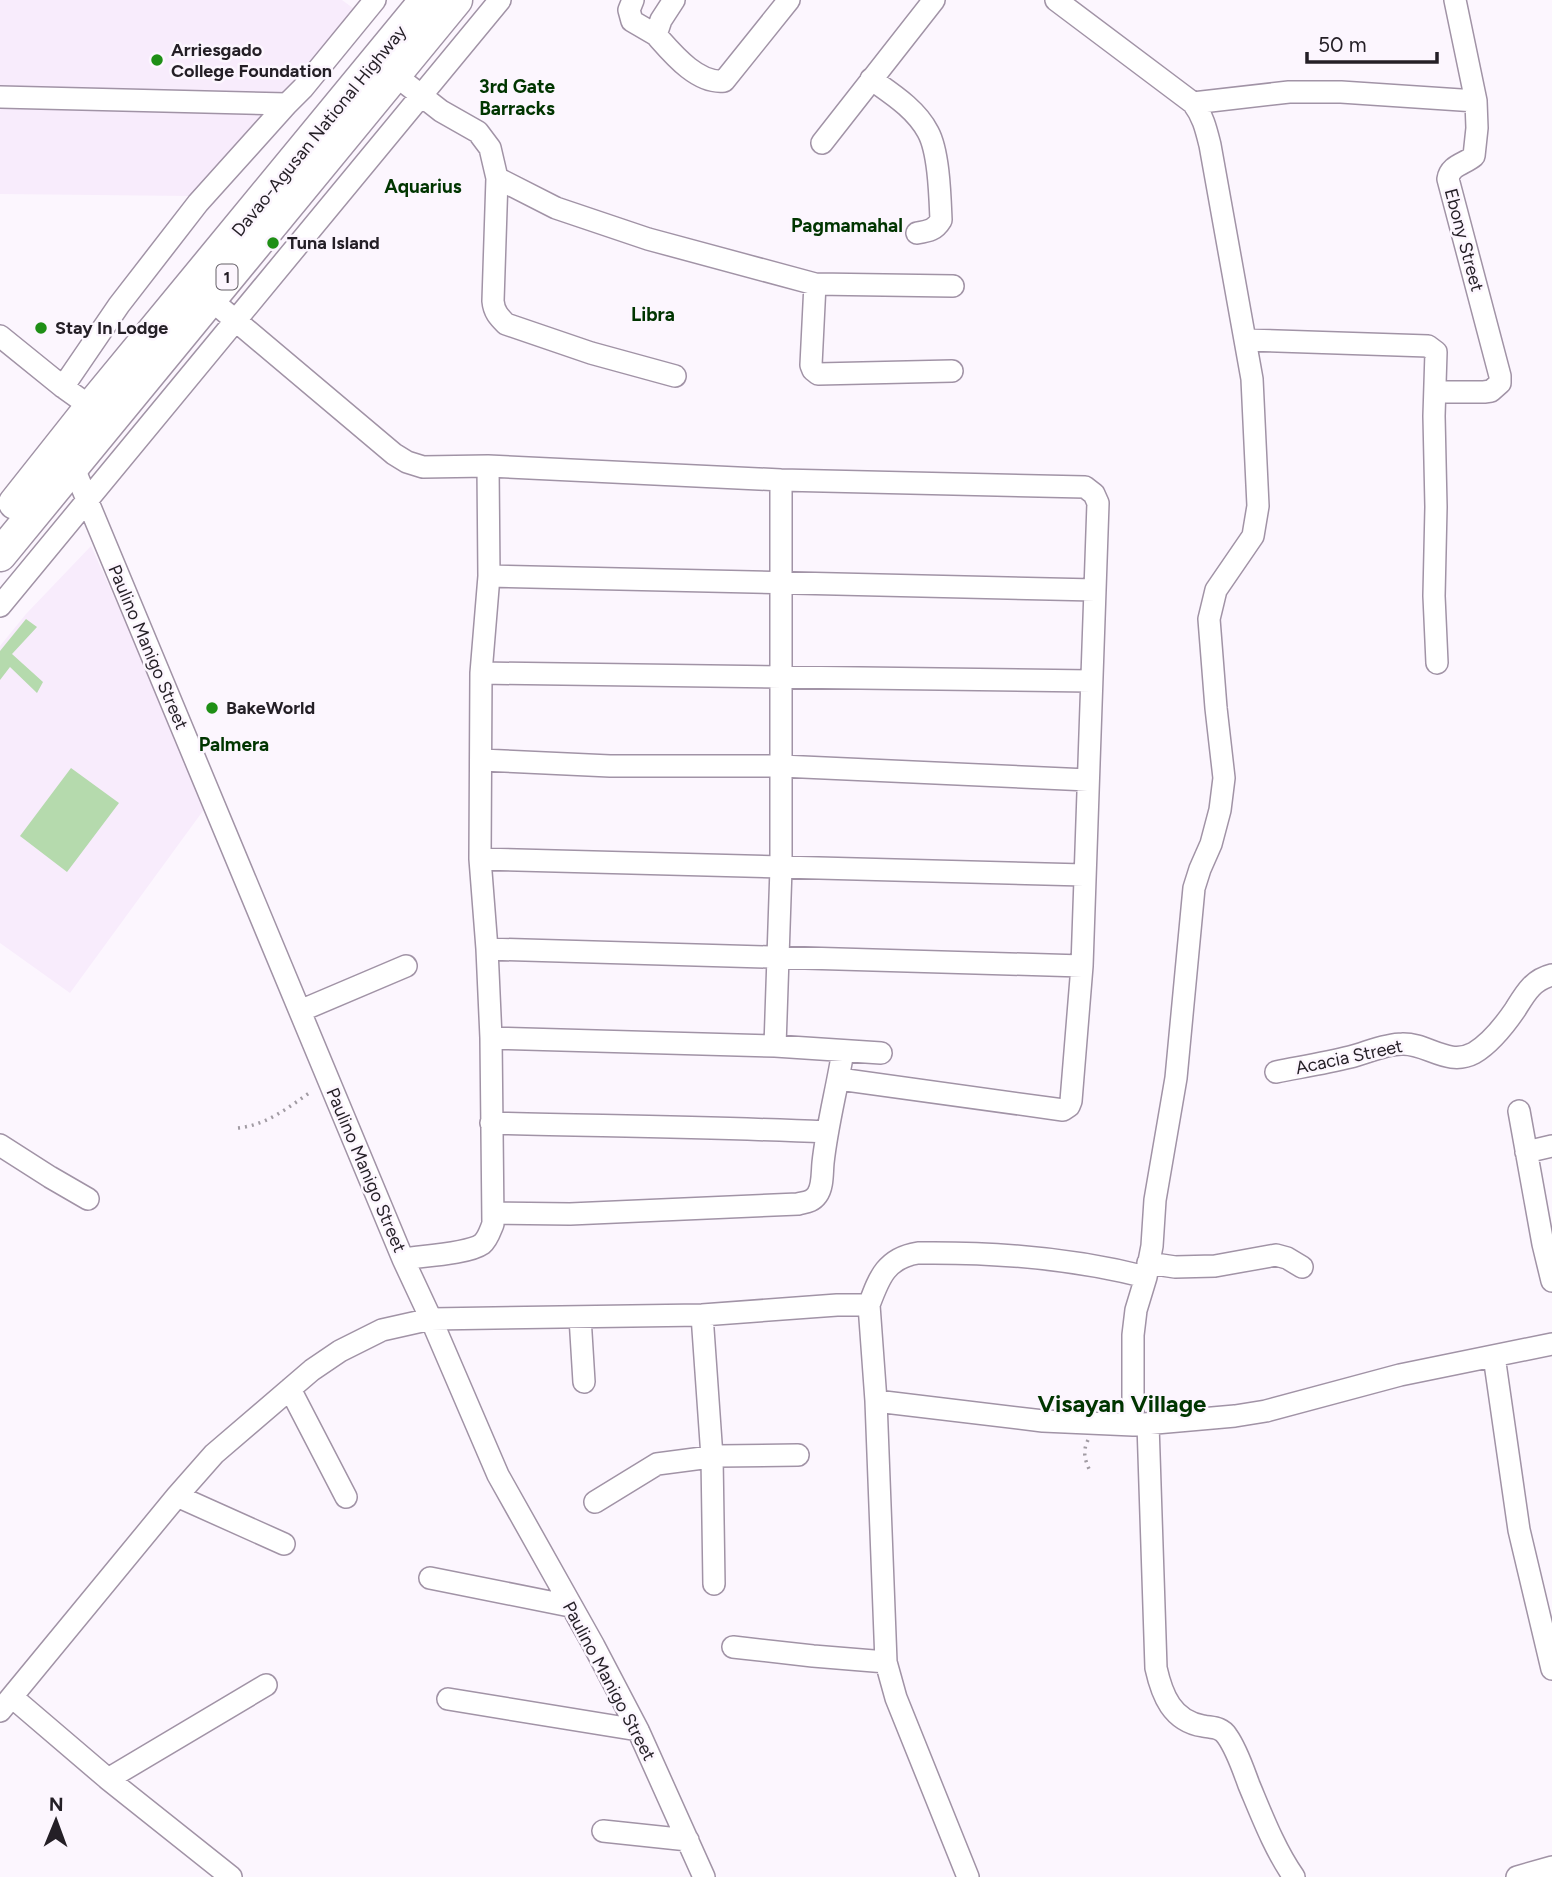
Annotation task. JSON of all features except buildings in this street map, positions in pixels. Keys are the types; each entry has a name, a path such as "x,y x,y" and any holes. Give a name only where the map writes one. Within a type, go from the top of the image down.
{"highway":[{"name":"Davao-Agusan National Highway","path":"0,555 64,459 91,407 426,0"},
{"name":"Davao-Agusan National Highway","path":"0,522 64,459 209,299 456,0"}],"street":[{"path":"63,387 119,305 198,203 303,88 375,0"},
{"path":"0,606 500,0"},
{"path":"634,0 629,10 632,21 656,35 680,61 714,82 724,81 788,0"},
{"path":"656,35 661,20 674,0"},
{"path":"822,144 934,0"},
{"path":"1056,0 1193,103 1200,113 1205,125 1252,379 1258,506 1253,536 1216,590 1209,619 1224,778 1220,810 1211,844 1194,888 1177,1078 1155,1200 1152,1245 1136,1310 1133,1335 1156,1668 1161,1689 1170,1706 1182,1719 1192,1724 1219,1729 1227,1736 1263,1819 1294,1877"},
{"name":"Ebony Street","path":"1436,392 1491,391 1500,383 1448,179 1452,169 1474,156 1477,128 1476,101 1455,0"},
{"path":"395,75 441,111 478,132 490,148 497,178 493,301 496,313 501,319 506,324 591,353 675,376"},
{"path":"871,79 917,116 929,132 934,146 941,220 936,228 917,233"},
{"path":"303,88 334,113"},
{"path":"1193,103 1289,92 1341,92 1476,101"},
{"path":"0,97 287,104"},
{"path":"497,178 556,208 648,239 814,284 953,286"},
{"path":"814,284 811,365 818,374 952,371"},
{"path":"209,299 394,454 423,467 488,466 781,480 1085,487 1094,494 1098,503 1082,966 1069,1106 1063,1110 839,1079"},
{"path":"0,336 91,407"},
{"path":"1246,340 1428,346 1436,352 1434,596 1437,663"},
{"name":"Paulino Manigo Street","path":"64,459 87,500 403,1259 498,1475 638,1730 704,1877"},
{"path":"403,1259 480,1245 493,1224 491,1038 480,859 481,673 489,576 488,466"},
{"path":"775,1046 781,868 781,480"},
{"path":"489,576 1095,590"},
{"path":"481,673 1091,681"},
{"path":"481,760 610,766 782,766 1088,780"},
{"path":"480,859 1084,875"},
{"path":"487,949 1082,966"},
{"path":"300,1010 406,966"},
{"name":"Acacia Street","path":"1276,1072 1402,1044 1453,1058 1473,1053 1494,1037 1538,979 1552,975"},
{"path":"491,1038 775,1046 881,1052"},
{"path":"493,1213 570,1214 809,1202 820,1189 826,1132 843,1051"},
{"path":"1519,1111 1552,1281"},
{"path":"491,1123 826,1132"},
{"path":"0,1145 88,1199"},
{"path":"1525,1152 1552,1146"},
{"path":"968,1877 896,1699 886,1662 876,1401 869,1306 878,1282 885,1270 896,1260 918,1253 995,1254 1147,1270 1215,1266 1276,1255 1301,1267"},
{"path":"231,1877 108,1779 6,1704 214,1454 312,1370 340,1351 382,1330 431,1319 702,1315 837,1305 869,1306"},
{"path":"702,1315 712,1457 714,1584"},
{"path":"580,1317 584,1382"},
{"path":"876,1401 1043,1421 1141,1425 1265,1411 1400,1375 1552,1345"},
{"path":"1494,1356 1519,1530 1552,1669"},
{"path":"290,1390 346,1497"},
{"path":"595,1502 657,1464 712,1457 798,1455"},
{"path":"177,1496 284,1544"},
{"path":"430,1578 570,1606"},
{"path":"733,1647 886,1662"},
{"path":"108,1779 266,1685"},
{"path":"448,1699 638,1730"},
{"path":"603,1830 688,1840"},
{"path":"1517,1877 1552,1867"}],"path":[{"path":"238,1128 279,1115 329,1081"},
{"path":"1091,1473 1084,1450 1090,1436 1100,1424"}],"shaded area":[{"name":"Arriesgado College Foundation","path":"0,0 342,0 357,11 191,196 0,194"},
{"path":"91,546 208,804 70,993 0,943 0,646 26,614"}],"green space":[{"path":"26,619 37,627 12,654 43,682 37,693 10,667 0,680 0,651"},
{"path":"71,768 119,803 67,872 20,836"}],"place":[{"name":"Arriesgado College Foundation","path":"157,60"},
{"name":"Tuna Island","path":"273,243"},
{"name":"Stay In Lodge","path":"41,328"},
{"name":"BakeWorld","path":"212,708"}],"district":[{"name":"3rd Gate Barracks","path":"517,97"},
{"name":"Aquarius","path":"423,186"},
{"name":"Pagmamahal","path":"847,225"},
{"name":"Libra","path":"653,314"},
{"name":"Palmera","path":"234,744"},
{"name":"Visayan Village","path":"1122,1403"}]}
